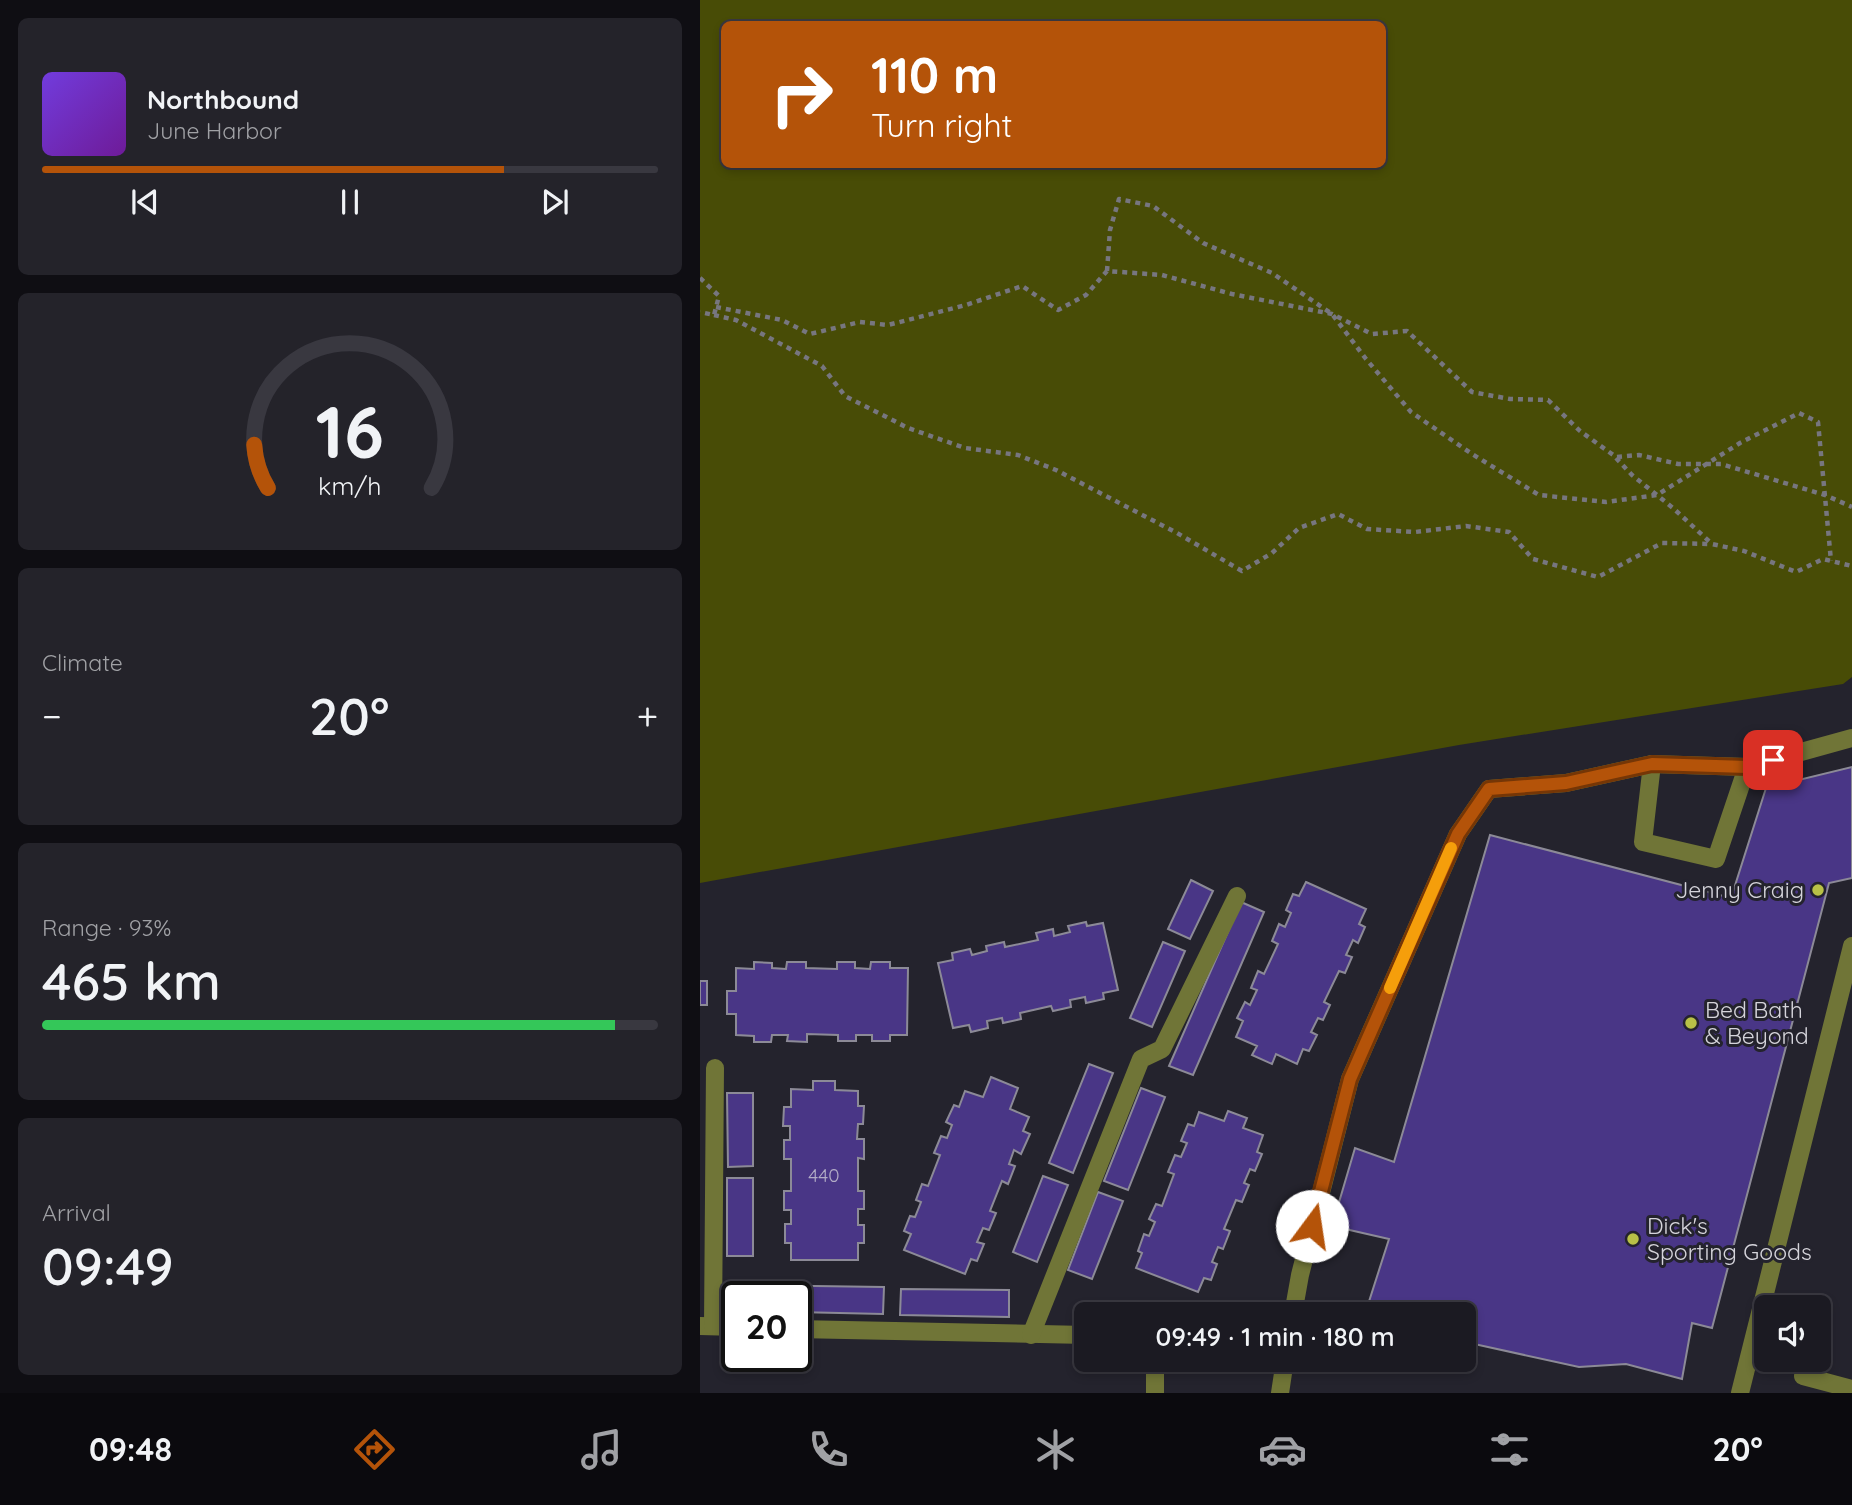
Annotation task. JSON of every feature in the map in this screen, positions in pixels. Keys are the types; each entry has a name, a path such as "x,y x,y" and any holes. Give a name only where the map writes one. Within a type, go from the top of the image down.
{"street":[{"path":"1295,1302 1350,1079 1458,834 1489,789 1566,783 1652,764 1747,767 1852,738"},
{"path":"1652,764 1643,842 1716,859 1747,767"},
{"path":"1031,1335 1141,1059 1162,1049 1237,896"},
{"path":"1771,1295 1852,946"},
{"path":"707,1326 715,1068"},
{"path":"812,1329 1074,1335"},
{"path":"1740,1393 1754,1350"},
{"path":"1155,1372 1155,1393"},
{"path":"1280,1393 1284,1372"},
{"path":"1804,1372 1803,1376 1852,1389"}],"path":[{"path":"716,307 782,320 810,334 860,321 888,325 967,306 1022,286 1058,310 1086,295 1107,271 1110,230 1119,199 1153,206 1203,243 1272,273 1332,314 1372,334 1408,331 1472,392 1510,400 1548,400 1580,431 1616,457 1632,475 1712,544"},
{"path":"1107,271 1162,275 1232,294 1332,314 1411,412 1539,495 1606,502 1657,495 1740,443 1799,413 1818,422 1831,561"},
{"path":"700,278 719,296 714,316"},
{"path":"700,312 736,320 822,366 845,396 908,428 965,448 1018,455 1056,470 1177,533 1242,571 1272,553 1299,528 1338,514 1367,529 1415,532 1466,526 1509,532 1533,559 1598,577 1662,543 1712,544 1744,551 1796,572 1823,559 1852,566"},
{"path":"1616,457 1639,455 1678,464 1721,464 1825,495 1852,507"}],"shaded area":[{"path":"700,0 1852,0 1852,677 1843,684 1459,745 700,883"}],"building":[{"path":"1852,767 1852,878 1829,883 1712,1328 1692,1323 1682,1379 1626,1364 1579,1367 1476,1344 1476,1302 1369,1302 1389,1239 1332,1226 1355,1148 1394,1162 1490,835 1731,898 1766,788"},
{"path":"1191,880 1213,891 1190,939 1168,929"},
{"path":"1306,882 1366,909 1359,924 1365,927 1358,943 1353,940 1346,955 1352,957 1345,973 1339,971 1324,1002 1330,1005 1323,1020 1318,1018 1311,1032 1317,1035 1309,1051 1303,1049 1297,1064 1276,1054 1272,1064 1252,1055 1257,1046 1236,1037 1243,1021 1237,1018 1245,1002 1250,1005 1257,990 1251,988 1258,971 1264,974 1278,944 1272,941 1279,924 1285,927 1291,913 1286,910 1293,894 1299,896"},
{"path":"1241,902 1264,912 1193,1075 1169,1066"},
{"path":"1086,922 1087,926 1103,923 1118,990 1103,993 1104,999 1086,1003 1085,997 1070,1000 1071,1007 1053,1011 1051,1006 1020,1013 1021,1019 1003,1023 1002,1018 987,1021 988,1028 971,1032 969,1025 953,1028 938,963 953,960 952,953 970,949 972,955 987,951 986,946 1004,942 1005,947 1038,940 1036,933 1053,929 1054,936 1070,932 1068,926"},
{"path":"1163,942 1185,951 1152,1027 1130,1018"},
{"path":"754,962 772,963 772,968 786,969 787,962 806,962 806,968 837,969 837,962 855,962 855,968 870,969 871,962 890,962 890,968 908,968 907,1035 890,1035 890,1041 872,1041 872,1035 856,1035 856,1041 838,1041 838,1035 807,1034 807,1042 787,1041 788,1035 772,1035 771,1042 754,1042 754,1036 736,1035 736,1014 727,1014 727,991 736,991 736,968 754,969"},
{"path":"700,981 707,981 707,1005 700,1005"},
{"path":"1089,1064 1113,1073 1073,1173 1049,1163"},
{"path":"991,1077 1018,1088 1010,1109 1029,1117 1023,1131 1030,1134 1021,1154 1014,1150 1009,1164 1015,1166 1008,1184 1002,1181 990,1211 996,1213 989,1230 983,1228 977,1242 984,1244 977,1261 971,1259 965,1274 904,1250 911,1234 904,1231 910,1216 915,1217 921,1202 916,1200 922,1184 928,1186 940,1155 934,1153 941,1136 947,1138 952,1125 946,1122 954,1105 959,1107 965,1091 983,1097"},
{"path":"813,1081 835,1081 835,1090 858,1091 858,1106 864,1106 863,1124 858,1124 857,1139 864,1139 864,1159 858,1158 858,1191 864,1191 864,1209 858,1209 858,1225 864,1225 864,1243 858,1243 858,1260 791,1260 791,1243 785,1243 785,1224 791,1224 791,1210 784,1210 784,1191 791,1191 791,1159 784,1159 784,1140 790,1140 790,1126 783,1126 784,1107 791,1107 791,1089 813,1090"},
{"path":"1141,1088 1165,1097 1128,1190 1104,1181"},
{"path":"727,1093 753,1093 753,1166 728,1167"},
{"path":"1228,1111 1247,1118 1243,1128 1263,1135 1257,1152 1262,1154 1255,1171 1250,1169 1244,1183 1249,1185 1242,1202 1236,1200 1224,1229 1230,1231 1223,1249 1218,1247 1212,1262 1217,1264 1211,1280 1204,1278 1198,1292 1136,1268 1142,1253 1138,1251 1144,1234 1149,1236 1155,1222 1149,1219 1156,1204 1162,1206 1174,1174 1168,1172 1175,1155 1181,1157 1187,1143 1181,1141 1188,1124 1194,1126 1199,1112 1224,1121"},
{"path":"1043,1176 1068,1185 1037,1262 1013,1252"},
{"path":"727,1178 753,1178 753,1256 727,1256"},
{"path":"1098,1192 1123,1201 1092,1279 1068,1270"},
{"path":"812,1286 884,1287 883,1314 812,1312"},
{"path":"901,1289 1009,1290 1009,1317 900,1315"}],"slow traffic":[{"path":"1390,988 1451,848"}],"place":[{"name":"Jenny Craig","path":"1818,890"},
{"name":"Bed Bath & Beyond","path":"1691,1023"},
{"name":"Dick's Sporting Goods","path":"1633,1239"}],"route":[{"path":"1312,1226 1350,1079 1458,834 1489,789 1566,783 1652,764 1747,767 1773,760"}]}
